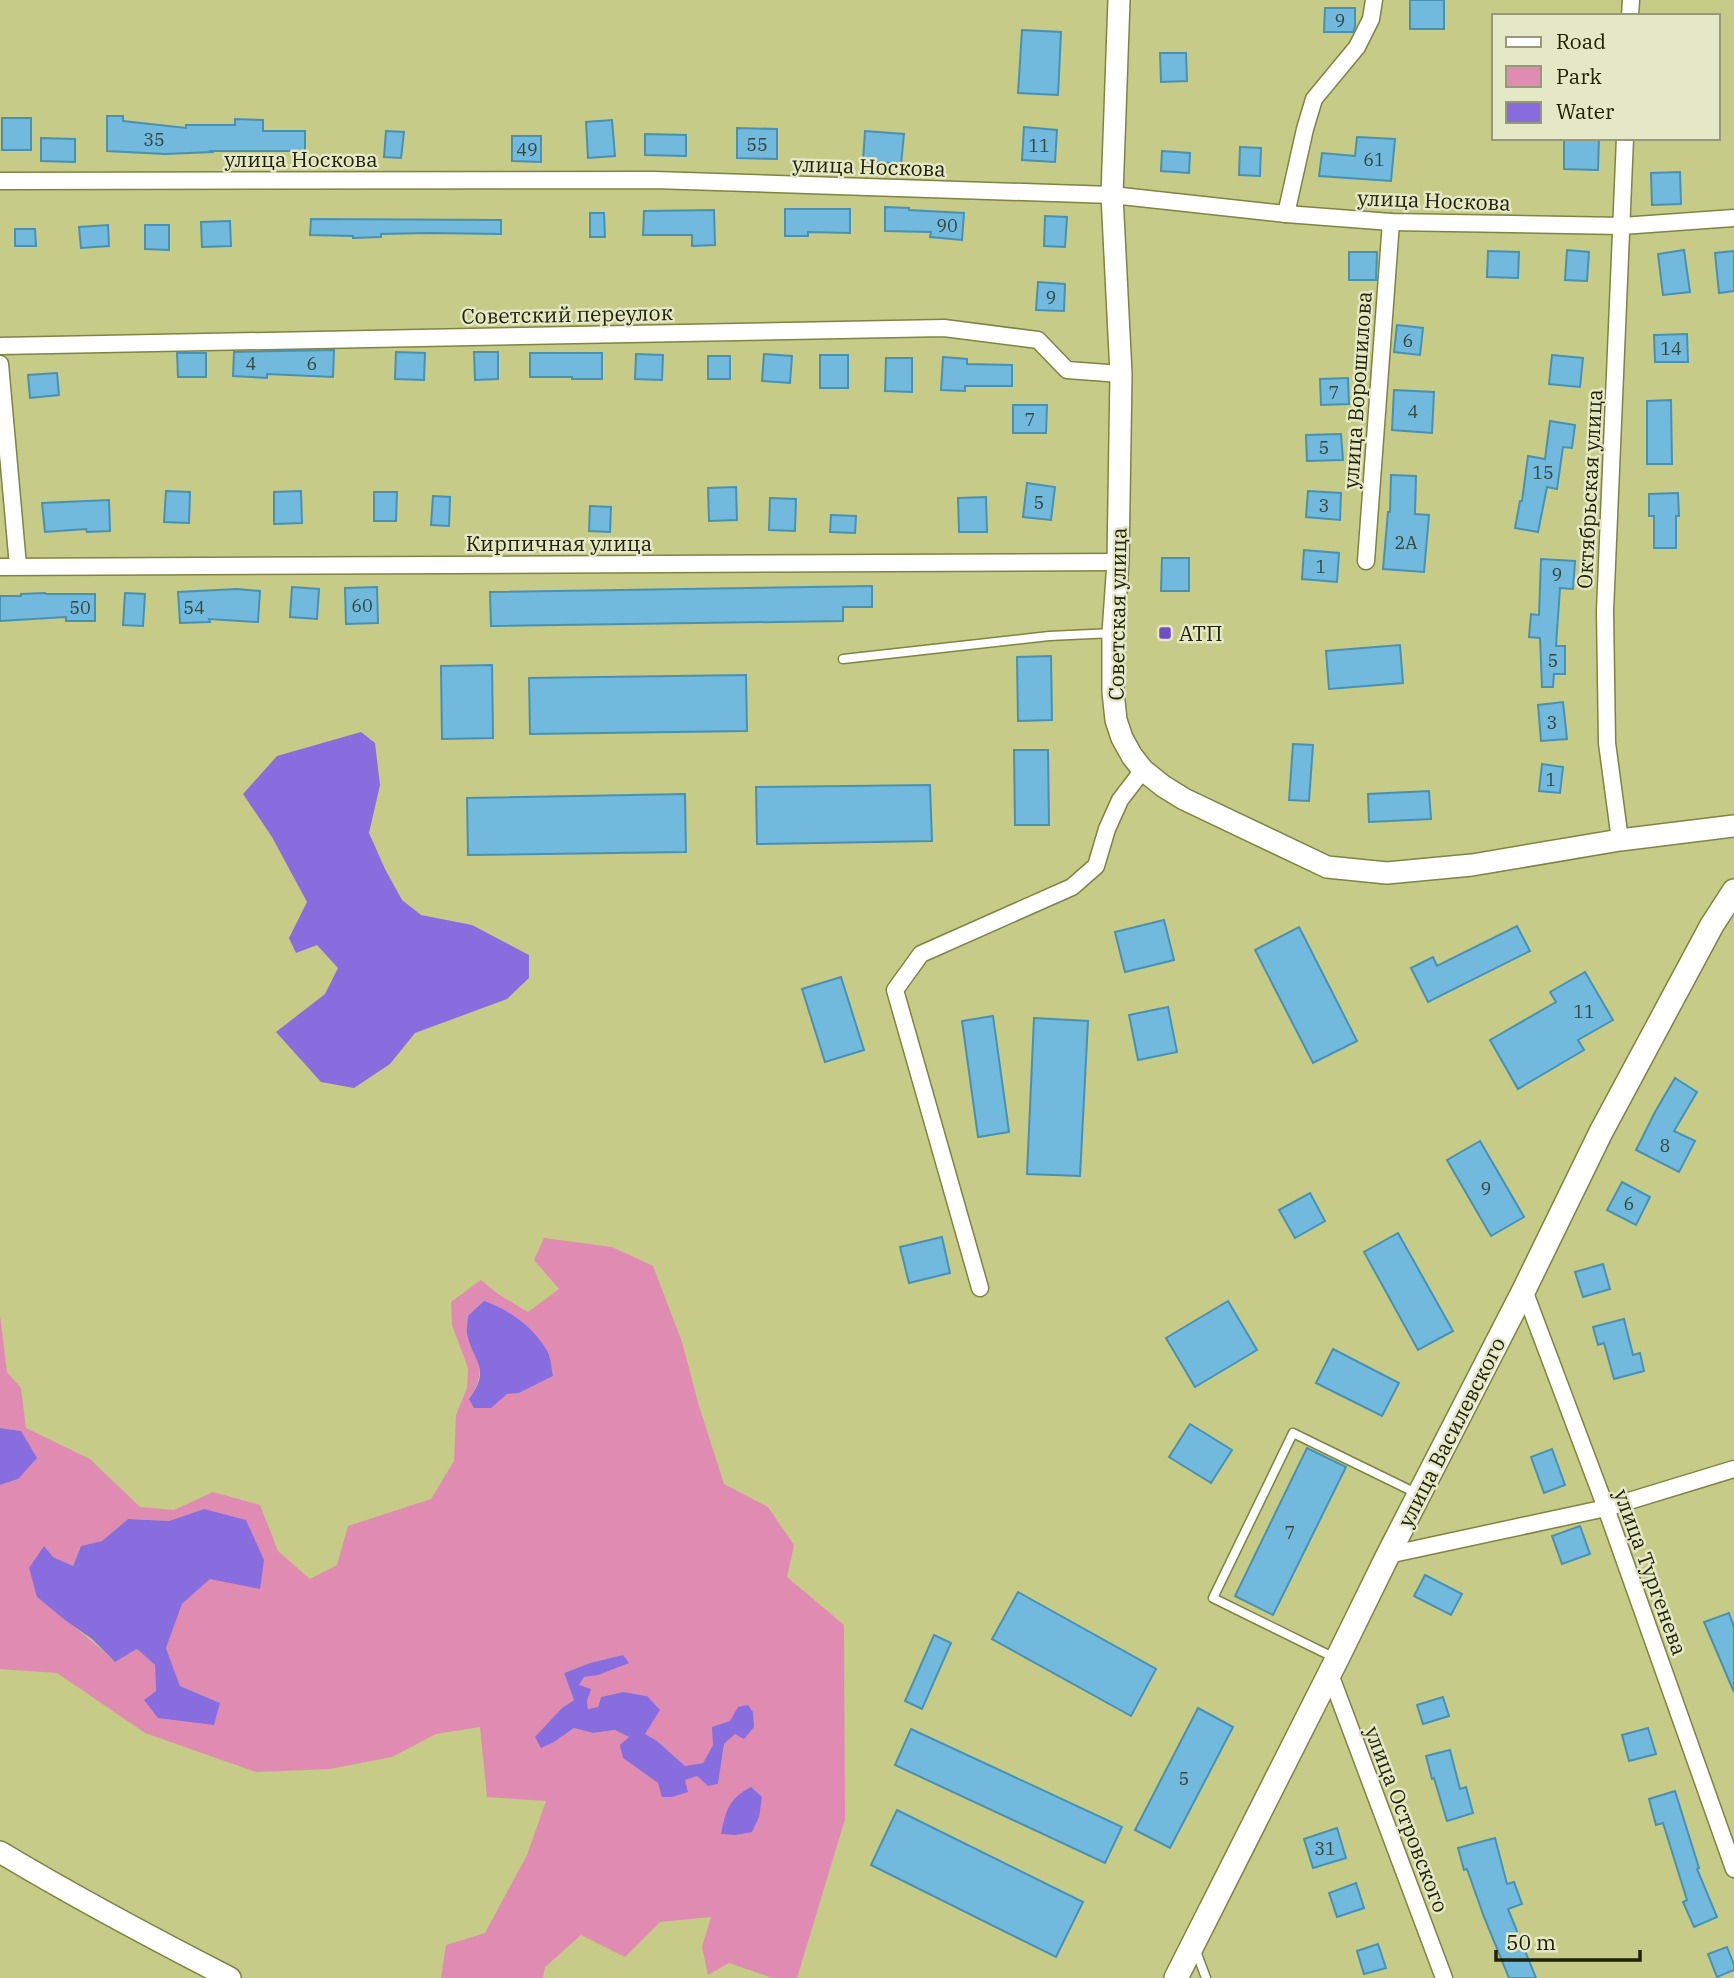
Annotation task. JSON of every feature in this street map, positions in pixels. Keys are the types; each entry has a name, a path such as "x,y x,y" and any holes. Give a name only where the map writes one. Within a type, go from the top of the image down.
{"main road":[{"name":"улица Василевского","path":"1176,1978 1524,1290 1601,1132 1712,925 1734,891"}],"street":[{"name":"Советская улица","path":"1119,0 1112,195 1121,374 1113,692 1116,720 1127,747 1143,770 1184,799 1327,866 1387,873 1472,865 1620,840 1734,826"},
{"path":"1286,214 1314,99 1357,47 1371,19 1374,0"},
{"name":"Октябрьская улица","path":"1620,840 1607,743 1605,611 1625,140"},
{"name":"улица Носкова","path":"0,181 654,180 1112,195 1286,214 1391,222 1622,226 1734,218"},
{"name":"улица Ворошилова","path":"1366,562 1391,222"},
{"name":"Советский переулок","path":"0,346 944,328 1038,340 1067,370 1121,374"},
{"path":"0,365 18,566"},
{"name":"Кирпичная улица","path":"0,567 1118,562"},
{"path":"980,1288 895,990 921,954 1072,887 1096,866 1107,829 1120,800 1143,770"},
{"name":"улица Тургенева","path":"1524,1290 1606,1508 1734,1869"},
{"path":"1388,1555 1606,1508 1734,1469"},
{"name":"улица Островского","path":"1334,1667 1444,1978"},
{"path":"0,1852 164,1945 230,1978"}],"lane":[{"path":"843,659 1049,636 1113,633"},
{"path":"1334,1667 1213,1598 1293,1433 1419,1494"},
{"path":"1193,1945 1206,1978"}],"green space":[{"path":"544,1238 612,1247 653,1266 682,1342 724,1484 768,1507 794,1545 787,1577 844,1625 845,1819 797,1978 773,1978 729,1963 708,1975 702,1947 711,1917 660,1922 625,1957 581,1935 545,1967 543,1978 441,1978 446,1945 485,1933 527,1855 546,1801 487,1797 480,1727 436,1734 392,1757 330,1769 256,1772 145,1733 57,1673 0,1669 0,1485 18,1479 21,1431 0,1428 0,1315 7,1372 21,1388 26,1428 90,1459 140,1507 174,1510 213,1492 260,1505 278,1551 310,1579 337,1565 348,1526 431,1499 454,1461 456,1415 467,1388 468,1368 452,1325 451,1302 481,1280 528,1312 559,1289 534,1260","holes":["466,1332 553,1376 519,1393 469,1399 478,1381 479,1366","204,1509 210,1579 182,1604 166,1648 180,1686 220,1703 156,1691 155,1665 137,1649 115,1662 37,1597 43,1546 53,1557 73,1566 81,1546 102,1541 128,1519 169,1521","623,1655 606,1670 584,1677 579,1685 588,1709 598,1707 601,1697 623,1692 647,1696 644,1734 657,1741 685,1766 703,1763 731,1721 735,1734 724,1744 718,1784 708,1786 697,1776 684,1779 688,1791 658,1783 623,1758 629,1737 615,1730 593,1733 574,1728 554,1742 536,1737 562,1708 574,1700 564,1673"]}],"water":[{"path":"361,732 375,743 380,785 369,833 402,900 421,915 472,925 529,955 529,978 507,999 415,1033 390,1064 354,1088 321,1082 276,1032 325,994 338,968 317,945 296,953 289,938 307,902 272,837 243,794 277,756"},
{"path":"484,1301 511,1314 534,1333 548,1352 553,1376 519,1393 507,1394 491,1408 474,1408 469,1399 476,1388 480,1372 467,1334 468,1316"},
{"path":"0,1428 21,1431 37,1458 18,1479 0,1485"},
{"path":"204,1509 246,1520 264,1560 260,1589 210,1579 182,1604 166,1648 180,1686 220,1703 214,1725 158,1718 144,1700 156,1691 155,1665 137,1649 115,1662 92,1639 37,1597 29,1568 44,1546 53,1557 73,1566 81,1546 102,1541 128,1519 169,1521"},
{"path":"623,1655 629,1663 598,1675 584,1677 579,1685 591,1689 587,1701 588,1709 598,1707 601,1697 623,1692 647,1696 660,1710 645,1734 685,1766 703,1763 713,1745 712,1727 730,1721 738,1707 748,1705 753,1712 754,1727 744,1739 735,1734 724,1744 718,1784 708,1786 697,1776 685,1780 688,1792 662,1797 658,1783 623,1758 620,1745 629,1737 615,1730 593,1733 574,1728 541,1748 535,1737 562,1708 574,1700 564,1673"},
{"path":"751,1787 762,1797 759,1817 752,1832 721,1834 729,1806 737,1796"}],"building":[{"path":"1410,0 1444,0 1444,29 1410,29"},
{"path":"1325,8 1355,8 1353,32 1324,32"},
{"path":"1022,30 1061,32 1058,95 1018,93"},
{"path":"1160,53 1186,53 1187,81 1161,82"},
{"path":"107,116 123,116 123,121 186,128 186,125 235,125 235,119 263,120 263,131 305,131 305,151 165,154 107,151"},
{"path":"2,118 31,118 31,150 2,150"},
{"path":"612,120 615,156 588,158 586,122"},
{"path":"1024,127 1057,130 1055,162 1022,160"},
{"path":"737,128 777,129 777,159 737,158"},
{"path":"386,131 404,132 401,158 384,157"},
{"path":"865,131 904,134 901,164 863,161"},
{"path":"645,134 686,135 686,156 645,155"},
{"path":"512,136 541,136 541,162 512,161"},
{"path":"1357,137 1395,139 1391,181 1319,176 1322,153 1355,156"},
{"path":"41,138 75,139 75,162 41,161"},
{"path":"1564,140 1599,140 1598,170 1564,169"},
{"path":"1240,147 1261,148 1260,176 1239,175"},
{"path":"1162,151 1190,153 1189,173 1161,171"},
{"path":"1680,172 1681,204 1652,205 1651,173"},
{"path":"885,207 964,213 962,240 930,237 931,232 885,231"},
{"path":"785,209 850,209 850,233 808,232 808,236 785,236"},
{"path":"714,210 715,245 692,246 692,235 643,235 644,211"},
{"path":"590,213 604,213 605,237 590,237"},
{"path":"1045,216 1067,217 1065,247 1044,246"},
{"path":"311,219 501,220 501,234 381,234 381,237 353,238 310,235"},
{"path":"230,221 231,246 202,247 201,222"},
{"path":"108,225 109,246 81,248 79,227"},
{"path":"145,225 169,225 169,250 145,249"},
{"path":"15,229 35,229 36,246 15,246"},
{"path":"1567,250 1589,252 1587,281 1565,280"},
{"path":"1684,250 1690,292 1663,295 1658,254"},
{"path":"1488,251 1519,252 1518,278 1487,277"},
{"path":"1734,251 1734,291 1719,293 1715,253"},
{"path":"1349,252 1377,252 1376,280 1349,280"},
{"path":"1038,282 1065,284 1064,311 1036,310"},
{"path":"1397,325 1423,328 1420,355 1394,352"},
{"path":"1687,334 1688,362 1655,362 1654,335"},
{"path":"334,350 333,377 267,374 267,378 233,376 234,352"},
{"path":"396,352 425,353 424,380 395,379"},
{"path":"474,352 498,352 498,379 475,380"},
{"path":"177,353 206,353 206,377 178,377"},
{"path":"530,353 602,353 602,379 530,377"},
{"path":"636,354 663,355 662,380 635,379"},
{"path":"764,354 792,356 790,383 762,381"},
{"path":"820,355 848,355 848,388 820,388"},
{"path":"1552,355 1583,358 1580,387 1549,384"},
{"path":"708,356 730,356 730,379 708,379"},
{"path":"943,357 967,359 967,364 1012,365 1012,386 965,386 965,391 941,390"},
{"path":"886,358 912,358 912,392 885,391"},
{"path":"57,373 59,395 30,398 28,375"},
{"path":"1348,378 1349,404 1321,405 1320,379"},
{"path":"1394,390 1434,392 1432,433 1392,430"},
{"path":"1671,400 1672,464 1647,464 1647,401"},
{"path":"1013,405 1047,405 1046,433 1013,433"},
{"path":"1550,421 1575,425 1572,448 1563,447 1557,489 1547,487 1538,532 1515,528 1528,456 1545,459"},
{"path":"1341,434 1343,460 1307,461 1306,435"},
{"path":"1391,475 1416,476 1415,514 1429,515 1424,572 1383,569 1390,512"},
{"path":"1027,483 1055,487 1051,520 1023,517"},
{"path":"736,487 737,520 709,521 708,488"},
{"path":"166,491 190,492 189,523 164,522"},
{"path":"301,491 302,523 274,524 274,492"},
{"path":"1308,491 1341,493 1340,520 1306,517"},
{"path":"374,492 397,492 396,521 374,521"},
{"path":"1678,493 1676,548 1654,548 1654,516 1649,516 1649,494"},
{"path":"433,496 450,497 449,526 431,525"},
{"path":"986,497 987,532 959,532 958,498"},
{"path":"770,498 796,499 795,531 769,530"},
{"path":"109,500 110,531 87,532 86,529 45,532 42,503"},
{"path":"590,506 611,507 610,532 589,531"},
{"path":"831,515 856,516 855,533 830,532"},
{"path":"1304,550 1339,553 1337,582 1302,579"},
{"path":"1162,558 1189,558 1189,591 1161,591"},
{"path":"1541,559 1575,561 1573,589 1560,588 1556,646 1565,646 1565,674 1554,674 1553,687 1542,687 1540,638 1529,637 1531,614 1539,615"},
{"path":"872,586 872,607 843,607 843,621 491,626 490,592"},
{"path":"292,587 319,589 317,619 290,617"},
{"path":"377,587 378,623 346,624 345,588"},
{"path":"237,589 260,591 258,622 209,619 210,622 180,623 178,592"},
{"path":"125,593 145,594 143,626 123,625"},
{"path":"95,594 95,621 66,621 66,617 0,621 0,596"},
{"path":"1400,645 1403,683 1329,689 1326,651"},
{"path":"1051,656 1052,720 1018,721 1017,657"},
{"path":"492,665 493,738 442,739 441,666"},
{"path":"746,675 747,731 530,734 529,678"},
{"path":"1563,702 1567,739 1541,741 1538,705"},
{"path":"1293,744 1313,745 1309,801 1289,800"},
{"path":"1014,750 1048,750 1049,825 1015,825"},
{"path":"1542,764 1563,767 1560,793 1539,791"},
{"path":"930,785 932,841 757,844 756,787"},
{"path":"1429,791 1431,819 1369,822 1368,794"},
{"path":"685,794 686,852 468,855 467,798"},
{"path":"1164,920 1174,960 1125,972 1115,932"},
{"path":"1517,926 1530,951 1428,1002 1411,968 1433,957 1437,966"},
{"path":"1299,927 1357,1041 1313,1063 1255,950"},
{"path":"1585,972 1613,1020 1578,1040 1584,1050 1518,1089 1490,1040 1556,1002 1550,992"},
{"path":"841,977 864,1050 825,1062 802,989"},
{"path":"1168,1007 1177,1052 1138,1060 1129,1015"},
{"path":"993,1016 1009,1132 978,1137 962,1021"},
{"path":"1034,1018 1088,1021 1080,1176 1027,1174"},
{"path":"1675,1078 1697,1092 1674,1131 1695,1141 1679,1172 1636,1150"},
{"path":"1480,1141 1524,1217 1491,1236 1447,1160"},
{"path":"1622,1182 1650,1197 1636,1225 1607,1210"},
{"path":"1310,1193 1325,1221 1295,1238 1279,1210"},
{"path":"1398,1233 1453,1331 1418,1350 1364,1252"},
{"path":"942,1237 950,1273 909,1283 900,1247"},
{"path":"1603,1264 1610,1289 1583,1297 1575,1272"},
{"path":"1228,1301 1257,1350 1195,1387 1166,1338"},
{"path":"1624,1319 1633,1355 1640,1353 1644,1371 1614,1379 1604,1343 1598,1345 1593,1327"},
{"path":"1333,1349 1399,1383 1382,1416 1316,1383"},
{"path":"1190,1424 1232,1450 1211,1483 1169,1457"},
{"path":"1307,1448 1346,1467 1273,1615 1235,1596"},
{"path":"1552,1449 1565,1485 1544,1493 1531,1457"},
{"path":"1580,1526 1590,1554 1562,1564 1552,1536"},
{"path":"1425,1575 1462,1594 1451,1615 1414,1596"},
{"path":"1018,1592 1156,1669 1131,1716 992,1639"},
{"path":"1729,1613 1734,1627 1734,1692 1704,1622"},
{"path":"934,1635 951,1643 922,1709 905,1701"},
{"path":"1443,1697 1449,1716 1423,1724 1417,1705"},
{"path":"1198,1708 1233,1727 1170,1848 1135,1830"},
{"path":"1648,1728 1656,1754 1629,1761 1622,1735"},
{"path":"911,1729 1122,1827 1105,1863 895,1765"},
{"path":"1450,1750 1460,1789 1466,1787 1473,1813 1447,1821 1426,1756"},
{"path":"1675,1791 1699,1868 1697,1869 1717,1917 1694,1927 1683,1902 1687,1900 1663,1823 1656,1825 1649,1799"},
{"path":"897,1810 1083,1902 1056,1957 871,1865"},
{"path":"1337,1828 1346,1858 1313,1868 1304,1839"},
{"path":"1495,1838 1507,1884 1514,1882 1522,1904 1508,1909 1536,1978 1509,1978 1467,1869 1464,1870 1458,1848"},
{"path":"1356,1883 1364,1908 1337,1917 1329,1893"},
{"path":"1378,1944 1386,1968 1364,1974 1357,1951"},
{"path":"1727,1947 1734,1970 1717,1977 1708,1954"}],"place":[{"name":"АТП","path":"1165,633"}]}
